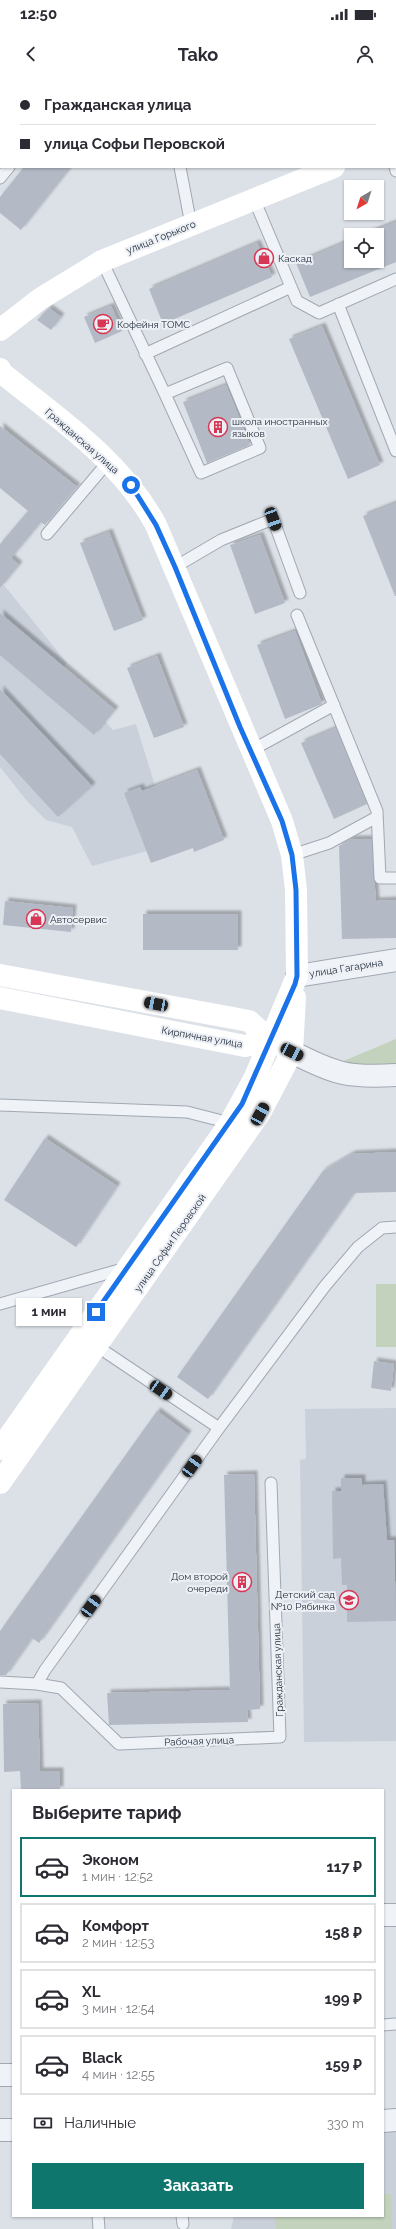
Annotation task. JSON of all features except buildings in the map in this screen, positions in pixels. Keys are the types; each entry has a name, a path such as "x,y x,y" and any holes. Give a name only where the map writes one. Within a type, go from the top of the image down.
{"street":[{"name":"улица Горького","path":"0,330 40,298 102,261 332,168"},
{"name":"Гражданская улица","path":"0,369 2,373 108,462 131,485 148,511 175,567 240,727 252,750 282,821 292,855 298,920 296,980 270,1040"},
{"name":"улица Гагарина","path":"296,980 396,960"},
{"path":"0,975 249,1021 270,1040 318,1065 348,1076 396,1076"},
{"name":"улица Софьи Перовской","path":"0,1483 98,1347 260,1114 292,1052 296,980"},
{"name":"Кирпичная улица","path":"0,998 244,1046 270,1040"},
{"name":"улица Софьи Перовской","path":"0,1449 230,1123 255,1077 270,1040"},
{"path":"384,1915 396,1915"},
{"path":"0,2075 12,2075"},
{"path":"384,2121 396,2120"},
{"path":"0,2130 12,2130"}],"lane":[{"path":"0,178 7,168"},
{"path":"180,168 191,225"},
{"path":"254,199 297,301 319,313 396,279"},
{"path":"102,261 201,473 260,448 227,368 165,394"},
{"path":"146,354 291,287"},
{"path":"338,304 396,451"},
{"path":"47,534 108,462"},
{"path":"175,567 220,540 273,519 300,593"},
{"path":"297,615 377,811 380,878 396,878"},
{"path":"252,750 334,705"},
{"path":"292,855 329,843 377,817"},
{"path":"0,1105 187,1112 230,1123"},
{"path":"0,1682 37,1684 45,1670 219,1428 325,1286 358,1246 382,1228 396,1227"},
{"path":"0,1304 128,1268"},
{"path":"98,1347 219,1428"},
{"name":"Гражданская улица","path":"271,1483 280,1737"},
{"name":"Рабочая улица","path":"37,1684 62,1688 118,1744 280,1737"},
{"path":"384,2025 396,2024"},
{"path":"98,2217 99,2229"}],"shaded area":[{"path":"0,580 67,663 60,671 113,730 136,724 173,844 92,866 72,827 46,820 27,801 0,767"},
{"name":"Детский сад №10 Рябинка","path":"396,1408 396,1741 304,1742 300,1460 306,1459 305,1409"},
{"path":"384,2132 396,2132 396,2229 231,2229 234,2217 384,2217"}],"green space":[{"path":"396,1039 396,1067 364,1068 341,1062"},
{"path":"376,1284 396,1284 396,1347 376,1347"},
{"path":"384,2194 391,2194 392,2229 276,2229 275,2217 384,2217"}],"place":[{"name":"Каскад","path":"264,258"},
{"name":"Кофейня ТОМС","path":"103,324"},
{"name":"школа иностранных языков","path":"218,427"},
{"name":"Автосервис","path":"36,919"},
{"name":"Дом второй очереди","path":"242,1582"},
{"name":"Детский сад №10 Рябинка","path":"349,1600"}],"route":[{"path":"96,1312 137,1256 242,1104 295,984 297,976 298,920 296,890 292,855 282,821 252,750 240,727 175,567 156,525 131,485"}]}
